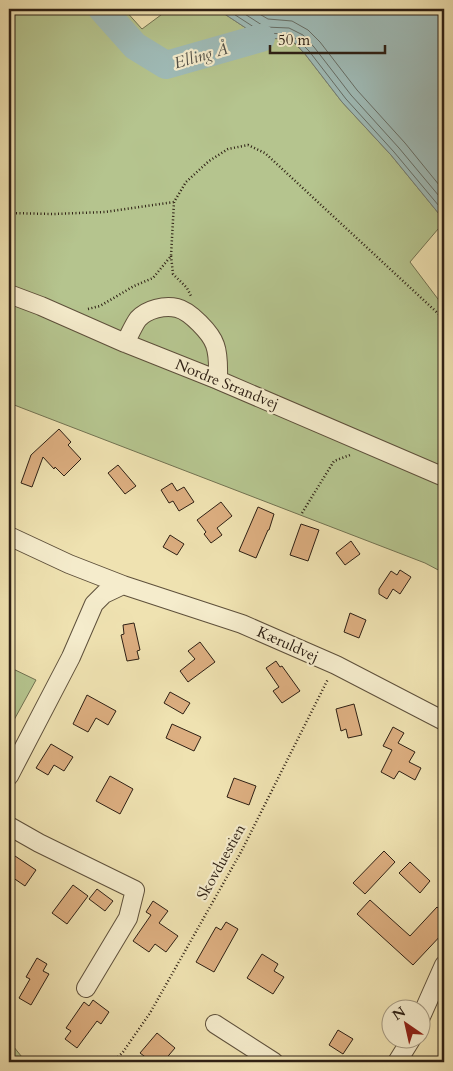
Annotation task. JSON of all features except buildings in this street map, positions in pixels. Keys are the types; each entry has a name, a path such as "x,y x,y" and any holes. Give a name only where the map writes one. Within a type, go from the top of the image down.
{"street":[{"name":"Nordre Strandvej","path":"9,294 444,476"},
{"path":"125,343 138,319 150,311 165,307 179,308 208,332 215,345 218,360 218,380"},
{"name":"Kæruldvej","path":"9,536 69,564 123,585 242,624 336,665 444,721"},
{"path":"9,776 64,670 94,604 104,594 123,585"},
{"path":"9,826 39,843 135,890 128,918 86,988"},
{"path":"429,998 444,965"},
{"path":"215,1024 274,1062"},
{"path":"398,1062 406,1048"}],"path":[{"path":"194,319 196,306 187,288 173,274 171,256 174,202 186,182 209,161 228,149 248,145 265,153 444,319"},
{"path":"9,213 105,212 174,202"},
{"path":"59,314 100,306 134,286 153,278 171,256"},
{"path":"302,513 334,461 374,446"},
{"name":"Skovduestien","path":"113,1062 123,1052 150,1013 232,869 336,665"}],"green space":[{"path":"9,9 124,9 142,29 169,9 217,9 261,38 286,39 294,43 305,54 342,102 391,155 444,220 410,262 444,307 444,473 213,369 9,286"},
{"path":"9,301 52,321 444,484 444,573 425,563 9,403"},
{"path":"9,667 36,680 9,729"},
{"path":"9,1041 26,1062 9,1062"}],"water":[{"path":"217,9 444,9 444,220 391,155 342,102 295,43 286,39 261,38"}],"waterway":[{"name":"Elling Å","path":"102,9 135,46 166,65 261,38"}]}
